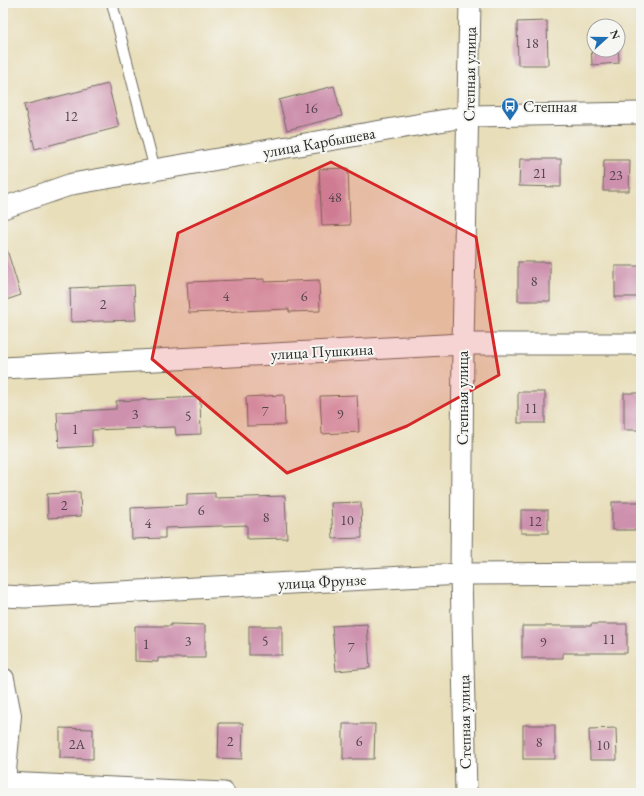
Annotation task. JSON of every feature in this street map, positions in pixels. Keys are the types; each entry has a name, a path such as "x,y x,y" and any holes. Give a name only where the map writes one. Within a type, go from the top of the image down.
{"street":[{"name":"Степная улица","path":"466,793 461,574 463,344 469,116 470,3"},
{"name":"улица Карбышева","path":"3,208 72,184 469,116 641,113"},
{"name":"улица Пушкина","path":"3,368 463,344 641,344"},
{"name":"улица Фрунзе","path":"3,596 25,597 461,574 641,573"},
{"path":"3,679 10,715 4,788 224,793"}],"lane":[{"path":"112,3 155,170"}],"highlighted area":[{"path":"331,162 476,237 499,375 407,426 287,473 152,359 178,233"}],"building":[{"path":"547,21 548,65 518,65 517,22"},
{"path":"592,58 619,58 619,63 592,65"},
{"path":"108,84 119,127 35,149 24,105"},
{"path":"334,86 342,116 287,130 279,100"},
{"path":"520,159 561,159 561,187 519,186"},
{"path":"604,160 630,160 629,191 603,191"},
{"path":"348,168 350,225 322,226 319,169"},
{"path":"7,250 21,295 3,301 3,251"},
{"path":"518,262 550,262 550,301 518,301"},
{"path":"615,266 641,266 641,297 615,297"},
{"path":"264,279 264,282 319,280 320,311 289,312 289,309 189,313 187,282"},
{"path":"134,285 136,320 71,322 70,288"},
{"path":"518,392 545,392 545,423 518,423"},
{"path":"624,393 641,393 641,430 624,430"},
{"path":"284,395 285,425 247,426 246,397"},
{"path":"357,395 359,432 322,434 320,396"},
{"path":"200,397 201,434 176,435 175,427 92,430 92,446 59,448 57,412 116,409 116,401"},
{"path":"80,492 81,516 48,518 47,494"},
{"path":"215,493 215,498 285,496 287,538 247,539 247,525 165,528 165,538 132,539 131,508 187,505 187,494"},
{"path":"361,502 362,538 333,539 331,503"},
{"path":"612,502 641,502 641,530 612,530"},
{"path":"521,510 548,510 548,533 521,533"},
{"path":"171,624 205,625 205,658 158,658 158,662 135,661 135,626 171,626"},
{"path":"367,624 370,668 336,671 332,626"},
{"path":"591,624 627,624 627,653 563,653 563,658 522,658 522,626 591,626"},
{"path":"249,626 282,626 282,655 249,655"},
{"path":"219,723 243,723 242,759 218,758"},
{"path":"343,724 375,724 374,759 343,759"},
{"path":"523,725 555,725 555,759 523,759"},
{"path":"60,728 93,729 93,759 60,758"},
{"path":"616,728 617,760 590,760 589,729"}],"place":[{"name":"Степная","path":"510,121"}]}
